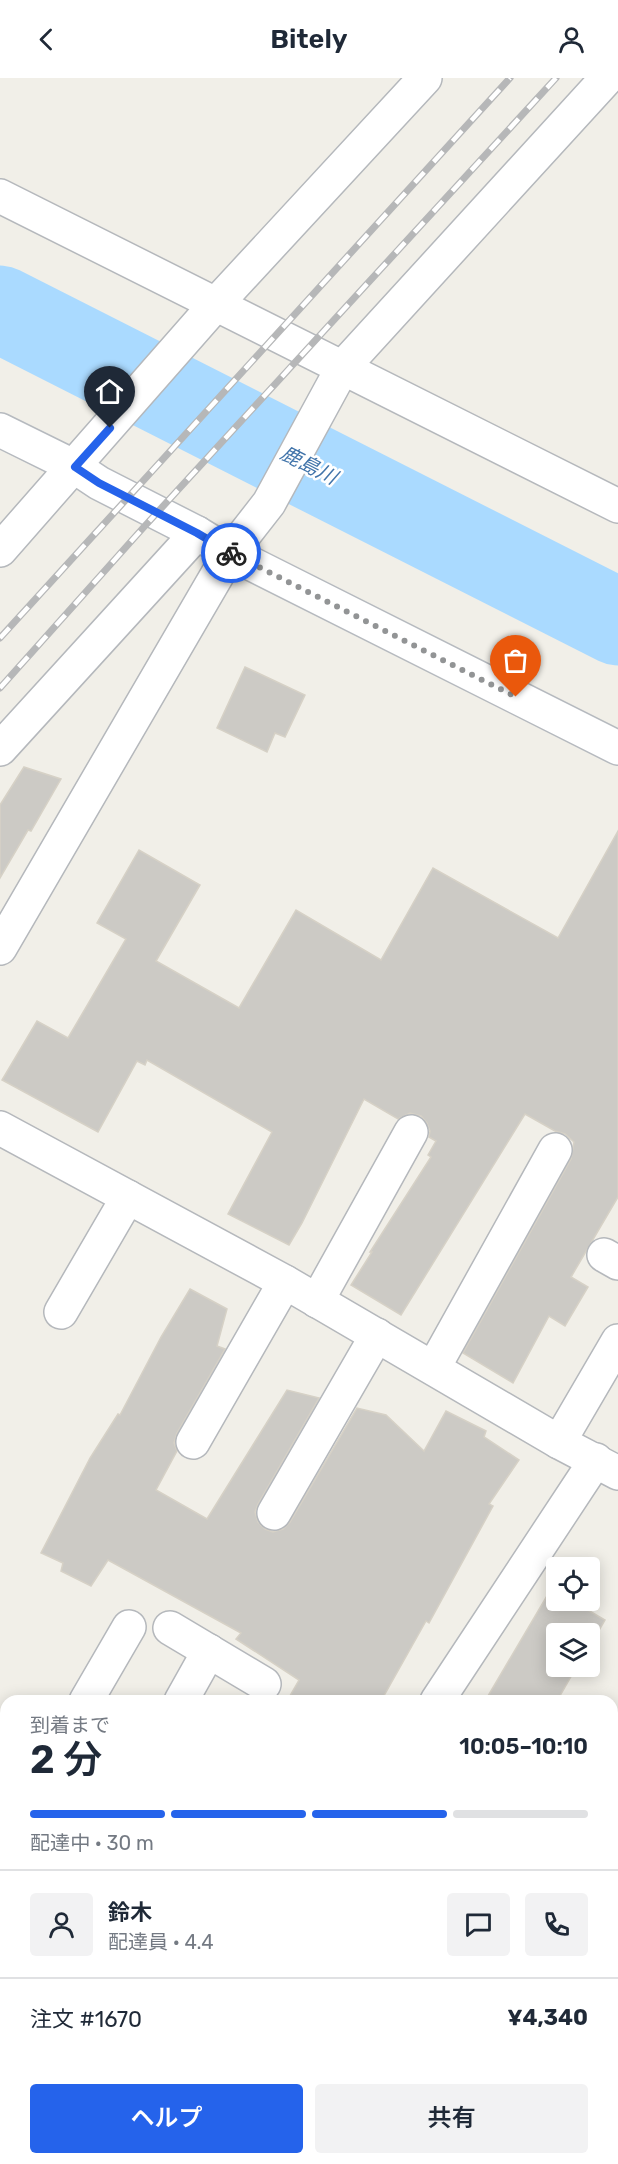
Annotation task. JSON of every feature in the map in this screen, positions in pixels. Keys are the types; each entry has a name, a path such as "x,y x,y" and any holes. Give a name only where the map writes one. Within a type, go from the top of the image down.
{"street":[{"path":"0,550 189,336 231,311 425,78"},
{"path":"0,948 230,553 269,503 343,367 607,78"},
{"path":"0,196 618,506"},
{"path":"0,430 75,467 99,483 197,533 230,553 618,748"},
{"path":"0,749 197,533"},
{"path":"0,1128 285,1282 559,1442 607,1467 441,1695"},
{"path":"317,1301 411,1132"},
{"path":"434,1367 555,1150"},
{"path":"61,1312 128,1197"},
{"path":"193,1442 285,1282"},
{"path":"274,1514 377,1335"},
{"path":"559,1442 618,1341"},
{"path":"89,1695 129,1627"},
{"path":"170,1628 264,1684"},
{"path":"184,1695 209,1651"}],"building":[{"path":"245,667 305,695 285,737 275,733 267,752 217,728"},
{"path":"24,767 61,779 0,878 0,805"},
{"path":"618,831 618,1197 571,1277 588,1287 565,1326 549,1316 513,1383 463,1353 571,1159 574,1142 565,1134 525,1114 401,1315 351,1285 431,1157 428,1155 436,1141 429,1137 430,1131 427,1123 421,1116 410,1113 398,1119 364,1099 289,1245 228,1214 272,1132 147,1060 145,1065 137,1061 98,1132 2,1080 37,1021 68,1038 126,939 97,923 139,850 200,885 156,961 239,1008 296,910 381,960 433,868 558,938"},
{"path":"190,1289 227,1309 217,1346 225,1349 177,1433 174,1443 177,1451 156,1490 207,1519 287,1390 319,1398 255,1512 258,1522 265,1529 273,1532 283,1529 290,1522 357,1408 386,1415 424,1451 446,1411 486,1431 484,1437 519,1460 489,1504 493,1506 429,1623 426,1621 384,1695 290,1695 299,1680 236,1639 241,1633 108,1560 91,1586 61,1571 63,1563 41,1553 90,1458 118,1414 120,1415 161,1337"},
{"path":"546,1597 546,1611 590,1611 605,1620 600,1629 600,1623 546,1623 546,1677 571,1677 560,1695 489,1695"}],"waterway":[{"name":"鹿島川","path":"0,309 618,622"}],"railway":[{"path":"0,638 510,78"},
{"path":"0,688 143,528 556,78"}],"way so far":[{"path":"231,553 516,697"}],"route":[{"path":"110,428 75,467 99,483 231,553"}]}
